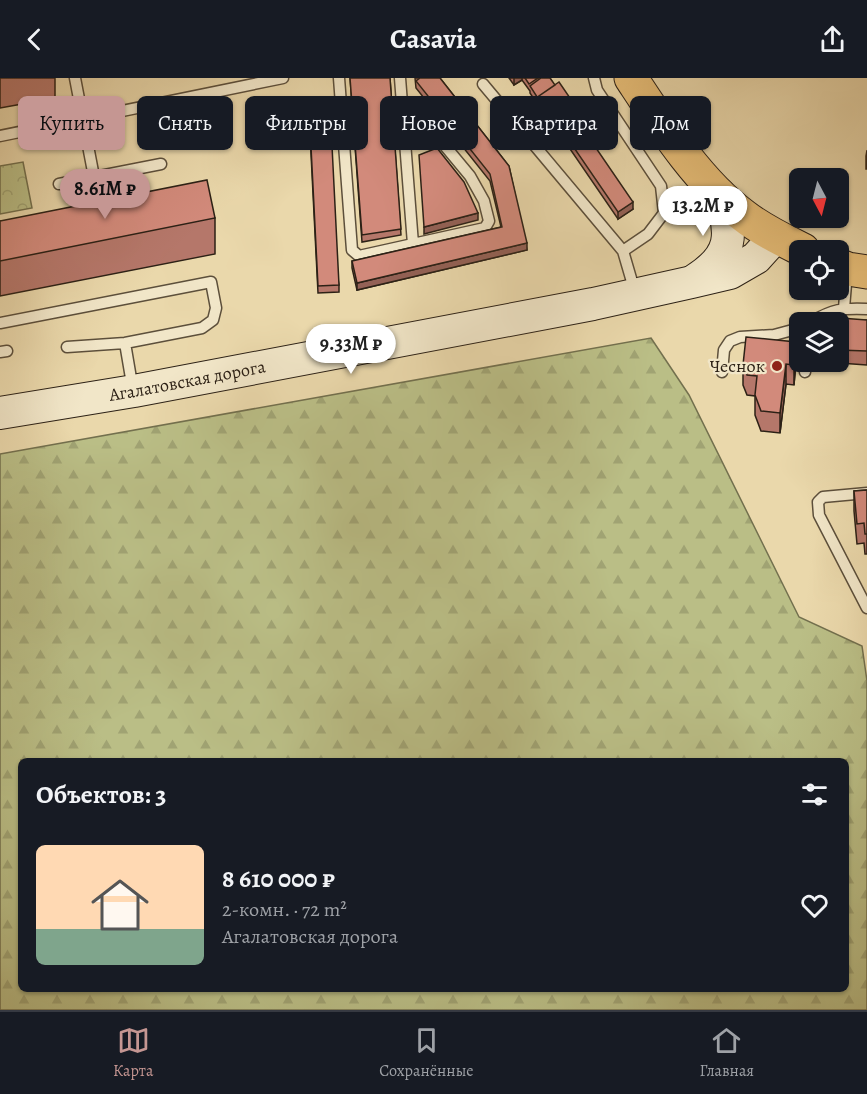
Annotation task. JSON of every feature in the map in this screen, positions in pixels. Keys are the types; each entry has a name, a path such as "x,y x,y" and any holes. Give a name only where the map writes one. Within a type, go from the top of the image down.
{"main road":[{"path":"631,78 669,136 719,194 743,216 789,244"},
{"path":"692,282 713,268 725,252 728,234 726,214 719,194"},
{"name":"Агалатовская дорога","path":"0,413 134,391 636,294 730,273 756,258 789,244"}],"lane":[{"path":"75,78 78,96"},
{"path":"125,111 283,78"},
{"path":"339,78 352,250 359,256 485,228 489,221 484,201 470,176 448,150"},
{"path":"400,78 402,96"},
{"path":"594,78 597,90 662,186 664,213 648,234 623,251"},
{"path":"483,84 623,251 636,294"},
{"path":"0,136 18,133"},
{"path":"89,150 94,177"},
{"path":"406,150 413,244"},
{"path":"59,184 161,164"},
{"path":"844,308 851,269"},
{"path":"0,323 211,282 216,308 213,320 202,328 125,343 67,347"},
{"path":"829,312 844,308 867,309"},
{"path":"722,372 724,350 730,341 741,337 774,335 789,331"},
{"path":"125,343 134,391"},
{"path":"867,493 823,497 819,502 819,514 867,608"}],"green space":[{"path":"23,162 32,208 0,214 0,166"},
{"path":"651,338 689,395 799,617 862,646 867,681 867,1010 0,1010 0,454"}],"building":[{"path":"350,78 390,78 391,96 380,96 380,150 395,150 401,229 362,235 356,150 368,150 368,96 351,96"},
{"path":"420,78 440,78 454,96 428,96 416,81"},
{"path":"525,78 538,78 529,84"},
{"path":"541,78 550,78 555,85 539,96 536,96 530,86"},
{"path":"559,82 569,96 539,96"},
{"path":"478,126 490,142 490,150 496,150 509,166 527,243 357,283 352,261 502,227 490,174 471,150 478,150"},
{"path":"311,150 332,150 339,285 318,286"},
{"path":"439,150 464,182 478,213 424,227 419,155"},
{"path":"576,150 597,150 633,202 618,212"},
{"path":"207,180 215,218 0,261 0,221"},
{"path":"849,319 867,320 867,351 849,350"},
{"path":"746,337 789,341 789,364 786,364 780,413 761,411 755,395 757,376 747,375 743,365"},
{"path":"867,490 867,534 865,534 864,523 857,524 854,491"}],"place":[{"name":"Чеснок","path":"777,366"}]}
